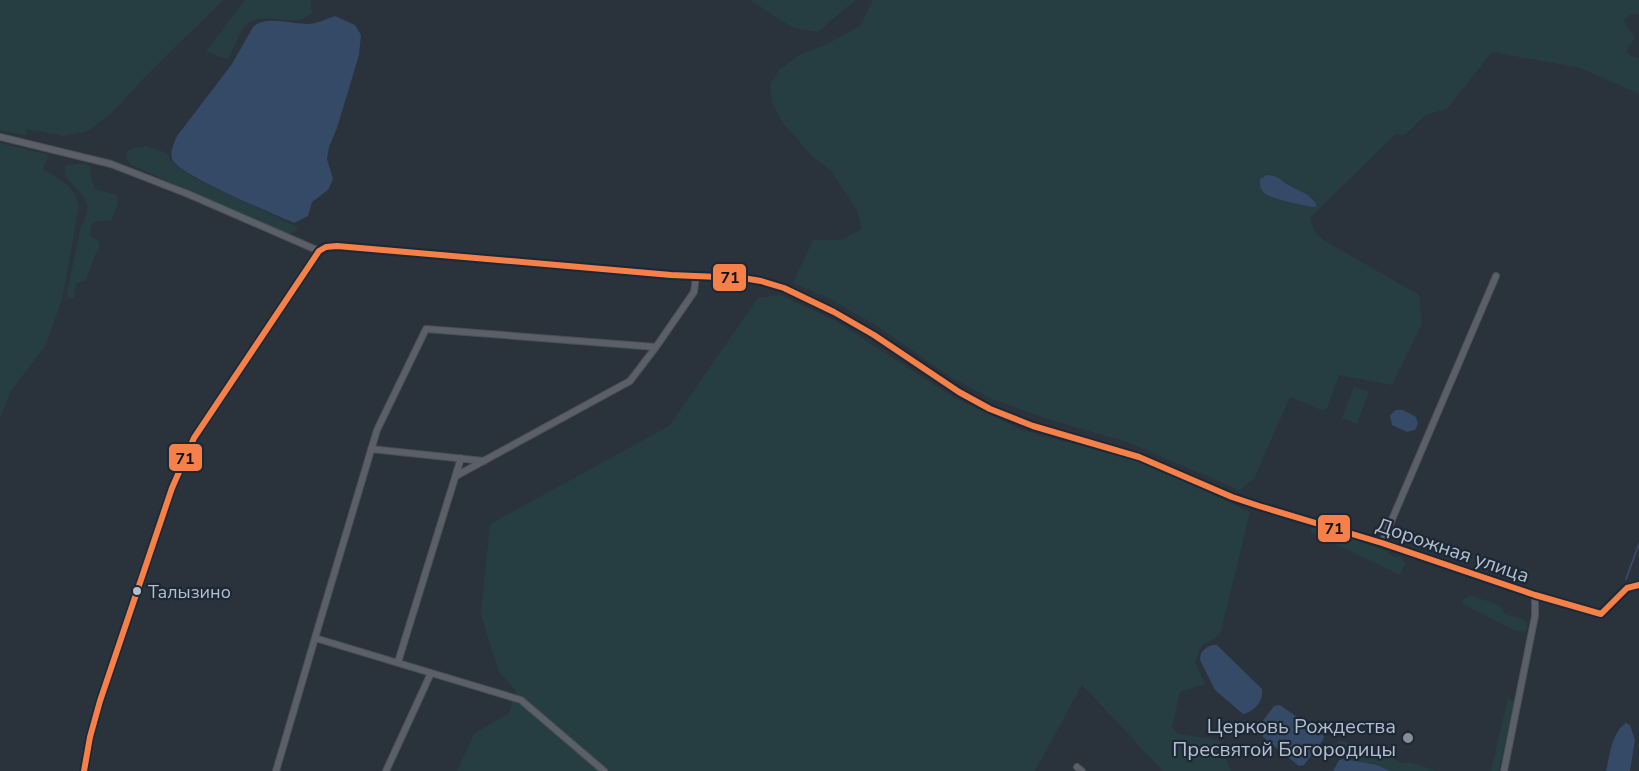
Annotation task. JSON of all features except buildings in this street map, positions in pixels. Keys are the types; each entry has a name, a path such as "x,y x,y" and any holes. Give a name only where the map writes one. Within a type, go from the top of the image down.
{"street":[{"path":"0,137 111,164 188,194 319,251 274,322 209,415 182,464 100,701 84,771"},
{"name":"Дорожная улица","path":"319,251 326,247 337,246 743,278 784,288 834,312 874,335 959,392 990,409 1033,426 1139,457 1259,506 1382,543 1601,615 1620,594 1628,588 1639,585"},
{"path":"456,476 630,381 694,292 696,276"},
{"path":"1382,543 1496,276"},
{"path":"276,771 377,430 426,329 656,347"},
{"path":"371,449 484,461"},
{"path":"398,662 461,458"},
{"path":"1504,771 1535,616 1535,595"},
{"path":"315,638 521,700 604,771"},
{"path":"386,771 431,673"}],"green space":[{"path":"0,0 223,0 112,113 88,131 64,136 26,129 27,135 0,130"},
{"path":"245,0 311,0 312,12 298,20 263,18 248,23 228,60 206,51"},
{"path":"750,0 855,0 818,32 793,28"},
{"path":"873,0 1639,0 1639,14 1629,15 1624,20 1635,39 1627,52 1639,58 1639,94 1580,68 1492,52 1447,109 1425,115 1405,135 1396,134 1310,218 1314,230 1322,239 1419,295 1422,324 1392,385 1339,375 1327,408 1323,411 1290,397 1254,479 1239,490 1127,442 1050,420 994,400 952,378 877,326 830,299 793,283 813,240 841,240 862,229 857,211 831,171 813,157 782,122 772,103 770,84 779,70 799,55 825,45 860,26","holes":["1281,179 1293,188 1314,198 1312,207 1270,196"]},
{"path":"0,143 49,155 43,169 70,187 79,205 63,296 46,345 11,391 0,418"},
{"path":"146,146 167,153 172,162 194,178 296,226 298,229 289,234 131,165 126,158 128,151"},
{"path":"84,163 90,166 95,189 117,195 118,203 111,221 96,221 92,224 90,235 99,242 99,249 86,280 76,284 74,299 67,298 67,292 81,226 87,214 87,205 84,197 65,173 66,165"},
{"path":"780,295 834,320 953,397 1022,430 1145,463 1250,512 1220,635 1202,645 1195,662 1205,684 1180,692 1172,728 1179,734 1219,740 1231,771 1163,771 1082,685 1035,771 457,771 474,734 509,713 516,691 499,672 481,615 490,524 669,426 758,298"},
{"path":"1354,386 1369,392 1357,424 1342,418"},
{"path":"1319,527 1384,550 1394,557 1401,557 1405,563 1400,575 1310,532 1311,528"},
{"path":"1469,596 1500,606 1506,614 1524,620 1527,623 1527,630 1516,631 1463,604 1463,600"},
{"path":"1508,697 1514,702 1499,771 1491,771"},
{"path":"1339,740 1391,756 1400,763 1412,763 1438,771 1390,771 1377,765 1349,760 1331,751"}],"water":[{"path":"335,16 355,25 361,35 359,55 329,147 327,159 333,179 328,190 312,202 308,216 294,223 208,184 178,166 172,159 177,136 232,64 253,27 265,21 311,24"},
{"path":"1267,175 1279,178 1307,195 1317,206 1287,202 1264,193 1260,179"},
{"path":"1396,410 1403,410 1416,417 1418,424 1415,430 1407,432 1392,425 1390,415"},
{"path":"1217,645 1262,689 1260,702 1251,711 1243,714 1215,690 1200,660 1203,650"},
{"path":"1280,705 1324,736 1304,765 1299,766 1263,737 1262,722 1274,706"},
{"path":"1626,723 1630,725 1635,740 1630,771 1606,771 1615,738"},
{"path":"1339,760 1377,765 1390,771 1333,771"}],"waterway":[{"path":"1626,579 1639,544"}],"transit line":[{"name":"71","path":"84,771 100,701 172,488 194,438 319,251 326,247 337,246 761,281 784,288 834,312 874,335 959,392 990,409 1033,426 1139,457 1232,497 1382,543 1535,595 1601,614 1627,588 1639,585"}],"place":[{"name":"Талызино","path":"137,591"},
{"name":"Церковь Рождества Пресвятой Богородицы","path":"1408,738"}]}
